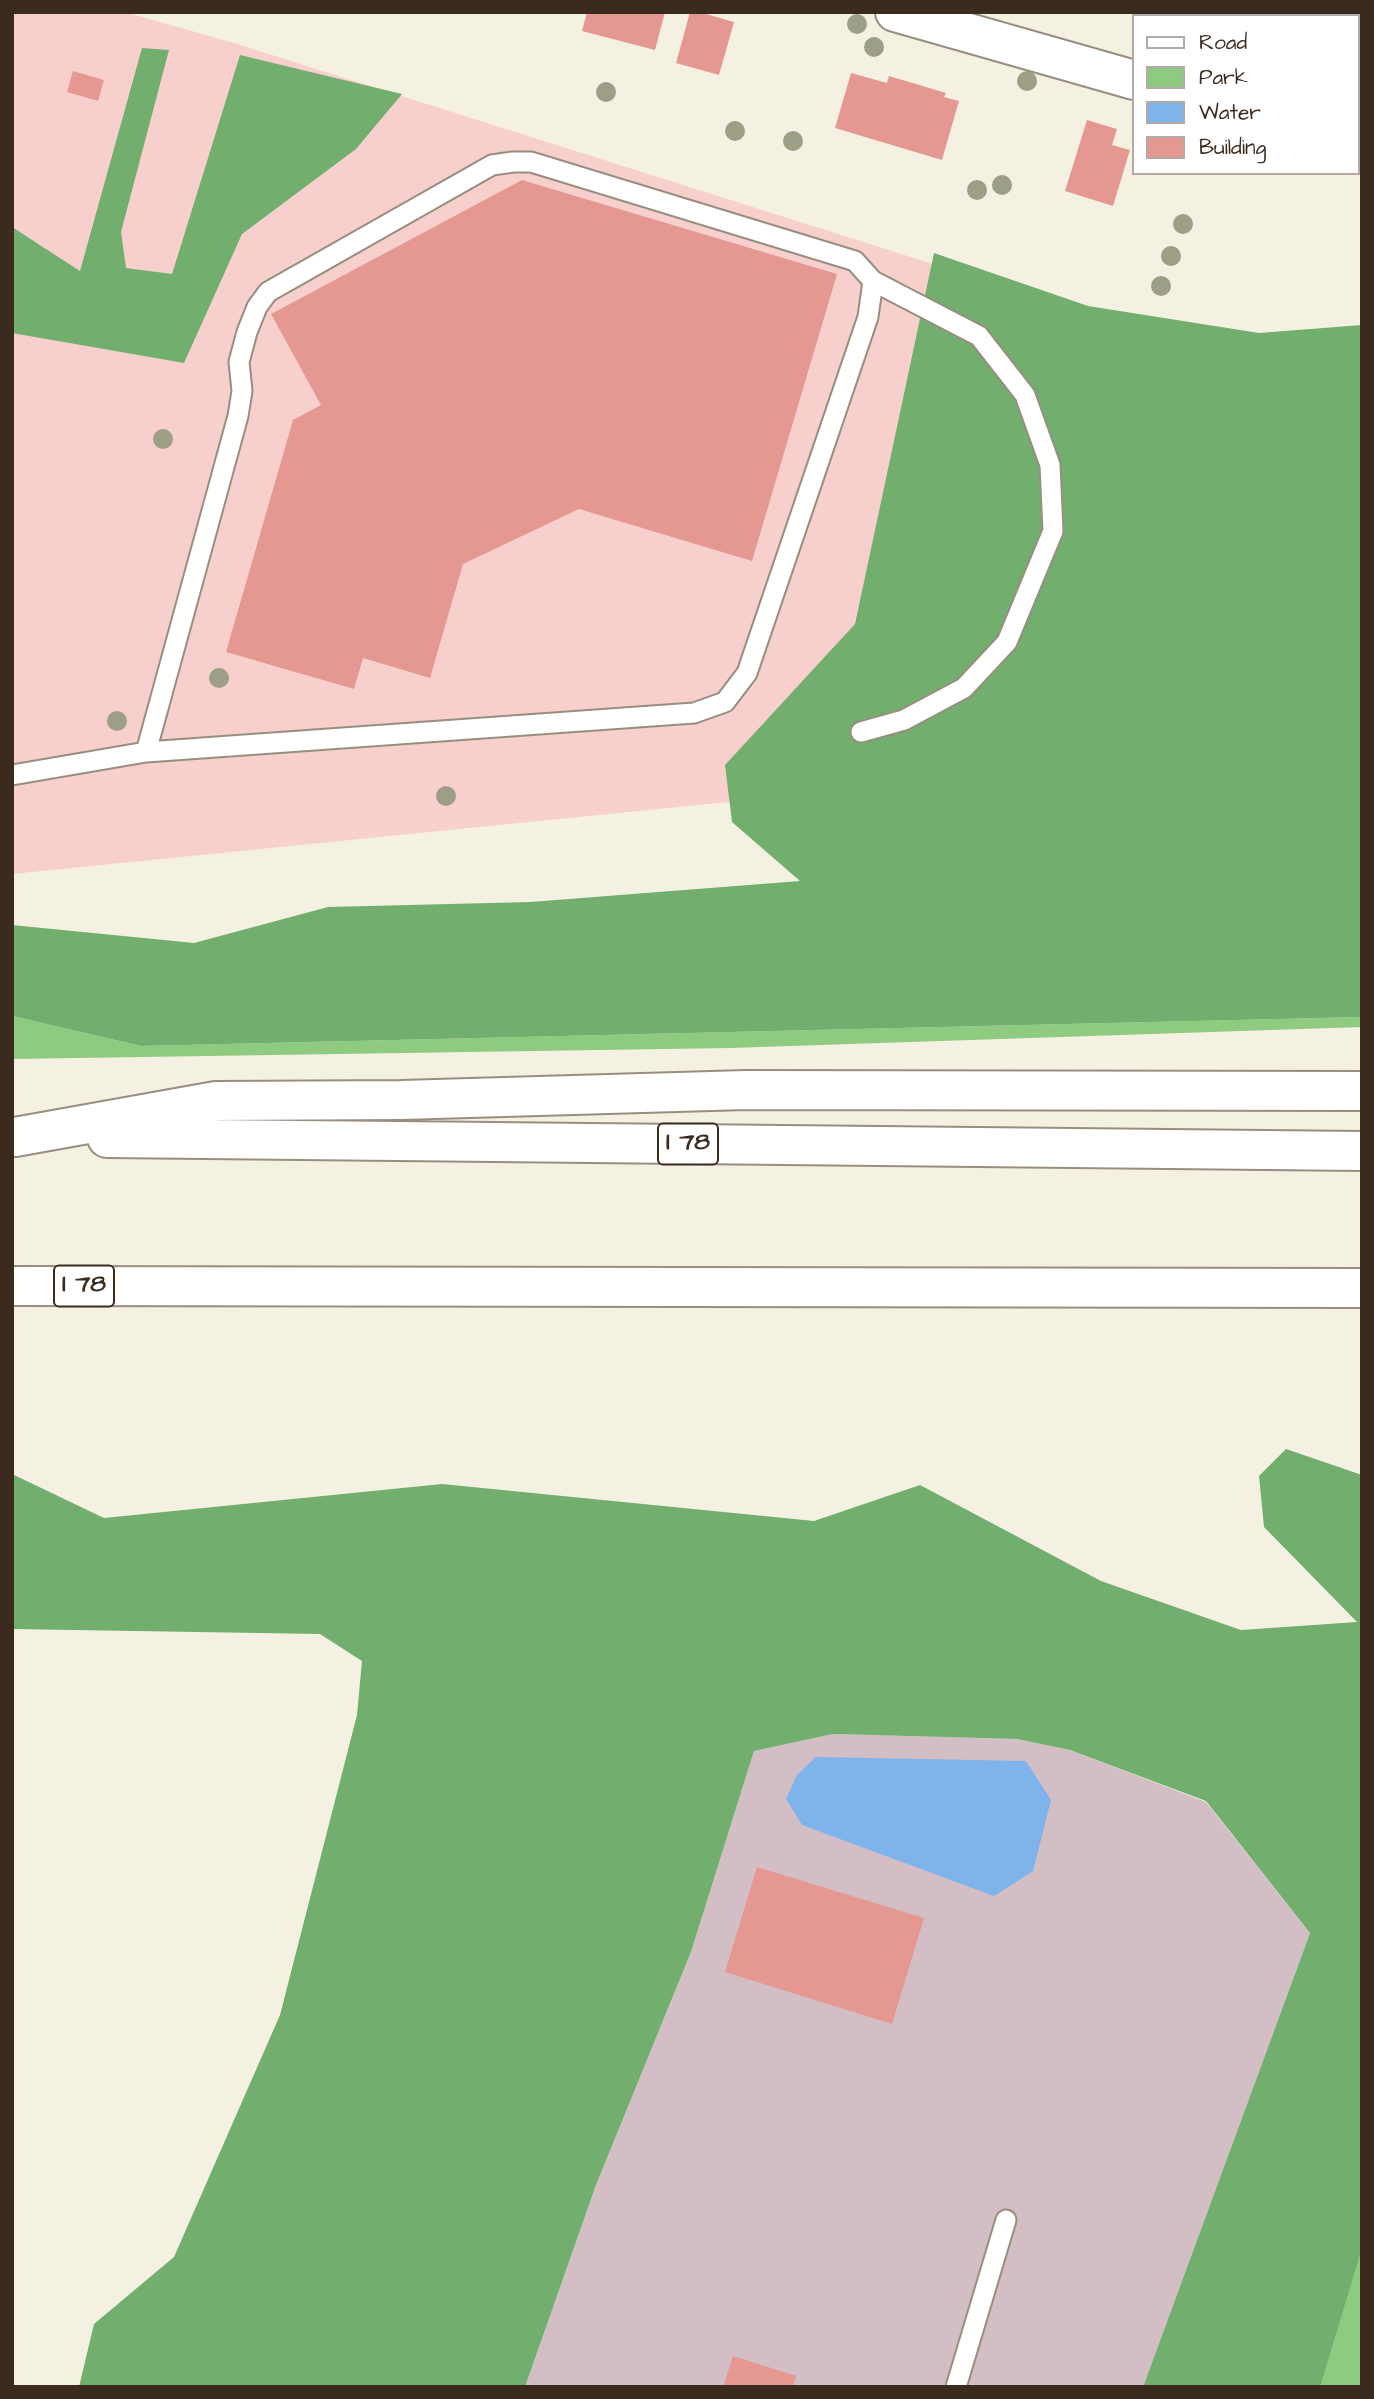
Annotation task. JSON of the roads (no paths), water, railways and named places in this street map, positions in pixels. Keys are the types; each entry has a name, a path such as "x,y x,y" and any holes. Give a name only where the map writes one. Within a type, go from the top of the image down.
{"main road":[{"path":"895,12 1132,79"},
{"path":"14,1137 216,1101 401,1100 746,1090 1362,1091"},
{"name":"I 78","path":"14,1137 1362,1152"},
{"name":"I 78","path":"12,1286 1362,1288"},
{"path":"12,1291 157,1286"}],"lane":[{"path":"146,752 238,416 242,391 239,362 257,307 268,292 492,165 513,162 531,162 855,261 873,281 979,336 1025,395 1050,465 1053,531 1007,642 964,688 904,720 861,732"},
{"path":"12,775 146,752 694,713 725,702 747,673 868,317 873,281"},
{"path":"956,2387 1006,2220"}],"water":[{"path":"816,1757 1026,1761 1051,1800 1033,1871 994,1896 802,1825 786,1799 797,1775"}]}
